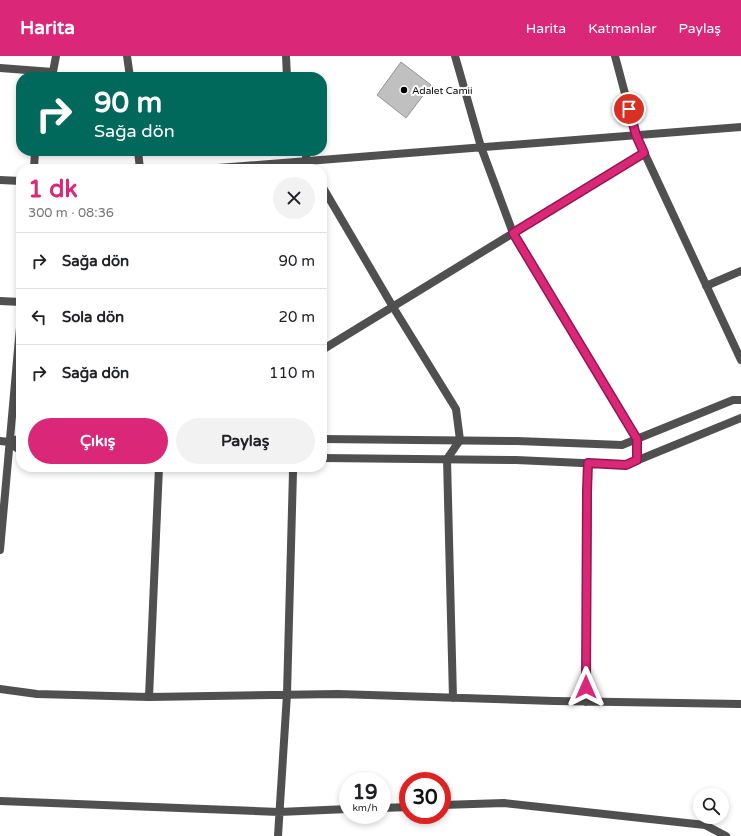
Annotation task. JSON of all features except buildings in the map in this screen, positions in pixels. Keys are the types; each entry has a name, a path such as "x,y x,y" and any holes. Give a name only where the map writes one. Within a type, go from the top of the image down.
{"street":[{"path":"52,72 56,56"},
{"path":"127,56 129,72"},
{"path":"286,56 287,72"},
{"path":"455,56 481,148 513,233 637,439 637,460"},
{"path":"615,56 636,135 741,360"},
{"path":"0,68 35,72"},
{"path":"269,164 741,127"},
{"path":"327,347 644,153"},
{"path":"306,156 309,164"},
{"path":"0,180 16,181"},
{"path":"327,195 393,307 456,409 460,440 448,459 453,698"},
{"path":"706,286 741,271"},
{"path":"0,301 16,302"},
{"path":"0,550 16,368"},
{"path":"327,439 517,441 622,445 733,400 741,400"},
{"path":"327,458 516,460 626,465 741,418"},
{"path":"0,441 9,442 16,440"},
{"path":"9,442 16,447"},
{"path":"586,702 588,463"},
{"path":"149,697 159,472"},
{"path":"278,836 287,694 293,472"},
{"path":"0,689 37,694 149,697 338,694 586,702 741,704"},
{"path":"0,801 279,812 339,809"},
{"path":"451,805 504,802 705,825 726,836"}],"place":[{"name":"Adalet Camii","path":"404,90"}],"route":[{"path":"586,687 588,463 626,465 637,460 637,439 513,233 644,153 636,135 629,109"}]}
